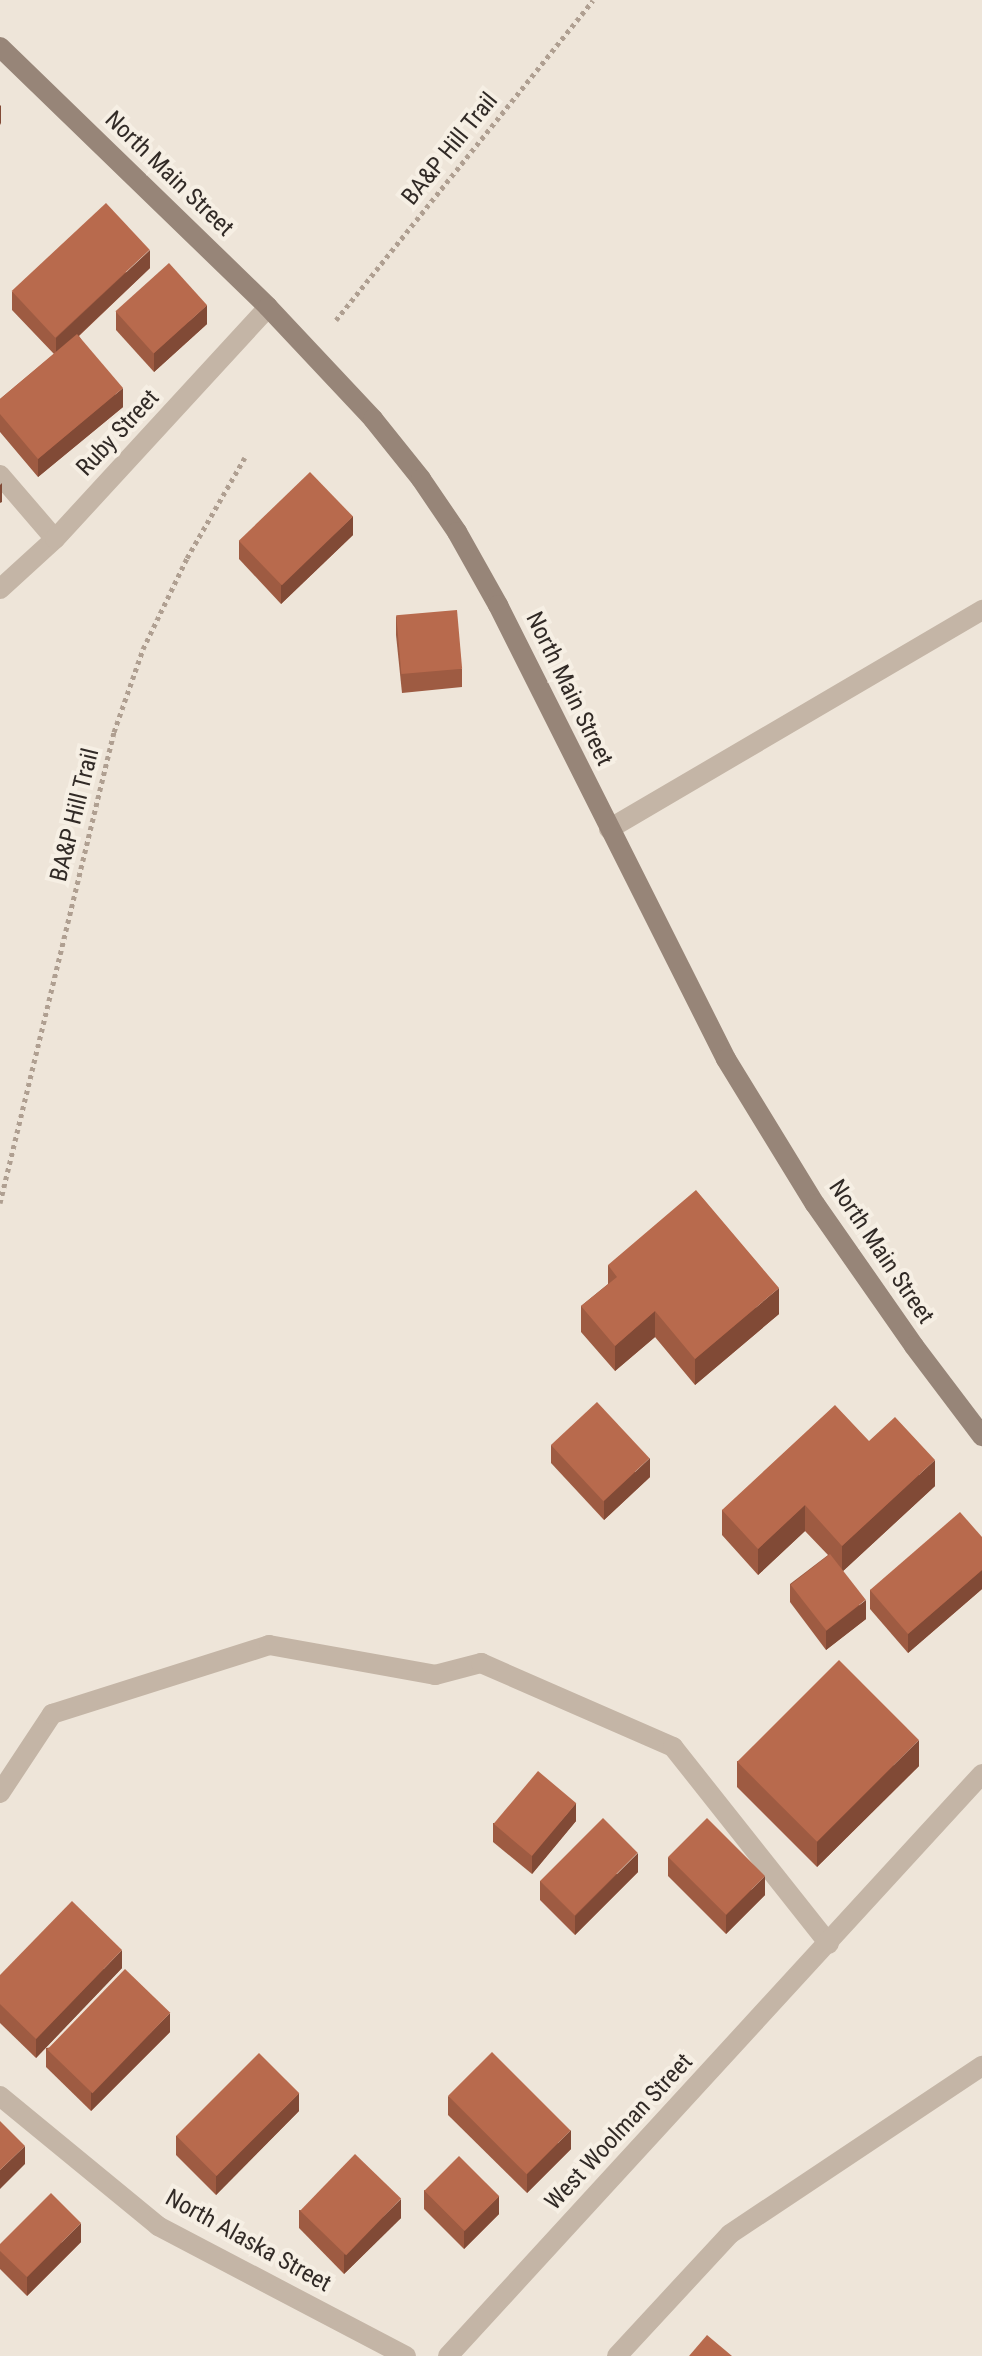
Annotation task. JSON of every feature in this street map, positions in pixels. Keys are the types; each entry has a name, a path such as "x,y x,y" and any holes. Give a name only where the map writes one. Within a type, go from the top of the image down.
{"main road":[{"name":"North Main Street","path":"0,47 268,307 373,419 457,532 498,605 609,829 742,1085 815,1204 914,1346 982,1436"}],"street":[{"name":"Ruby Street","path":"0,589 55,539 268,307"},
{"path":"0,475 55,539"},
{"path":"609,829 982,610"},
{"path":"0,1793 52,1714 269,1645 435,1675 481,1663 673,1747 829,1944"},
{"name":"West Woolman Street","path":"448,2356 982,1774"},
{"path":"617,2356 730,2234 982,2066"},
{"name":"North Alaska Street","path":"0,2096 158,2226 406,2356"}],"path":[{"name":"BA&P Hill Trail","path":"336,320 593,0"},
{"name":"BA&P Hill Trail","path":"0,1203 114,732 143,649 187,558 245,457"}],"building":[{"path":"106,203 150,250 55,338 12,291"},
{"path":"169,263 207,305 154,354 115,311"},
{"path":"77,334 123,388 38,459 0,414 0,399"},
{"path":"310,472 353,517 282,585 239,541"},
{"path":"457,610 462,669 401,674 396,615"},
{"path":"696,1190 779,1288 695,1359 655,1311 615,1346 581,1306 617,1277 608,1265"},
{"path":"597,1402 650,1458 603,1501 551,1445"},
{"path":"835,1405 869,1441 895,1417 935,1460 842,1546 805,1505 758,1549 722,1510"},
{"path":"960,1512 982,1537 982,1570 908,1634 870,1590"},
{"path":"830,1554 866,1600 826,1630 791,1585"},
{"path":"839,1660 919,1740 817,1842 737,1762"},
{"path":"538,1771 576,1803 532,1856 494,1824"},
{"path":"603,1818 638,1853 575,1916 540,1881"},
{"path":"707,1818 765,1876 726,1915 668,1857"},
{"path":"72,1901 122,1950 36,2039 0,2004 0,1975"},
{"path":"125,1969 170,2013 93,2093 47,2050"},
{"path":"492,2052 570,2130 527,2174 448,2096"},
{"path":"259,2053 299,2093 217,2176 176,2136"},
{"path":"0,2121 25,2146 0,2170"},
{"path":"355,2154 401,2198 346,2255 300,2211"},
{"path":"459,2156 499,2196 465,2231 424,2191"},
{"path":"51,2193 81,2223 27,2277 0,2251 0,2244"},
{"path":"707,2335 732,2356 689,2356"}]}
